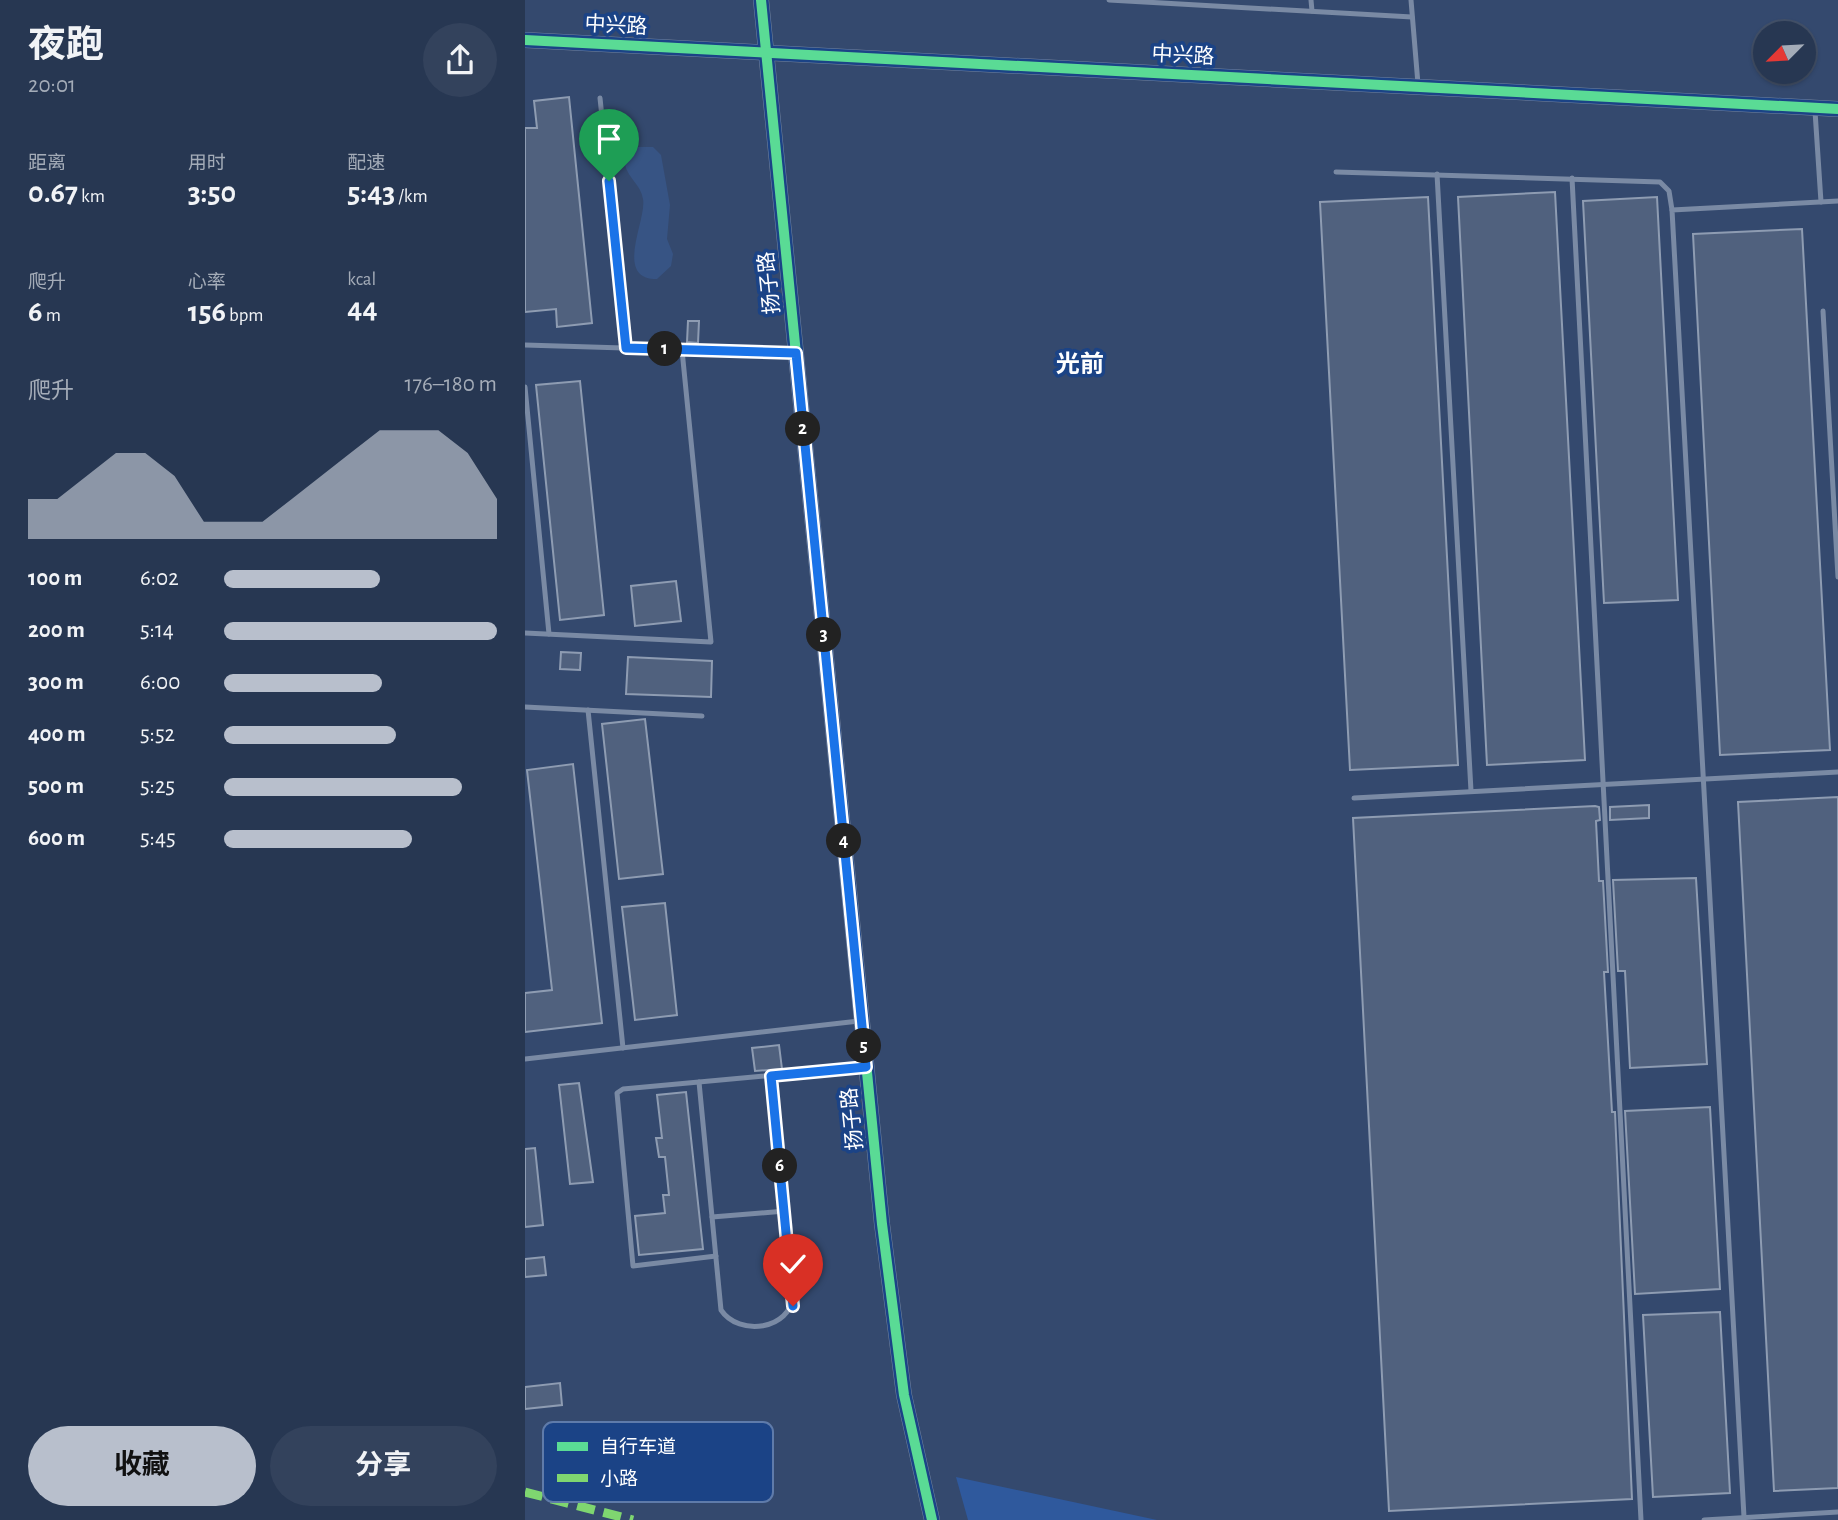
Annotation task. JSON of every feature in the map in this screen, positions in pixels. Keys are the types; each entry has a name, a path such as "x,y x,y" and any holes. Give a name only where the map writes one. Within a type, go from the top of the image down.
{"street":[{"name":"扬子路","path":"761,0 866,1067 904,1395 932,1520"},
{"name":"中兴路","path":"525,40 1838,109"}],"lane":[{"path":"1109,0 1201,3 1412,17"},
{"path":"1311,0 1312,11"},
{"path":"1411,0 1419,87"},
{"path":"600,98 626,348"},
{"path":"1814,108 1821,202"},
{"path":"1336,172 1660,182 1669,191 1744,1517"},
{"path":"1437,174 1471,791"},
{"path":"1572,178 1640,1520"},
{"path":"1672,210 1838,201"},
{"path":"1823,311 1838,577"},
{"path":"525,345 796,353"},
{"path":"525,633 711,642 682,350"},
{"path":"525,387 549,634"},
{"path":"525,707 702,716"},
{"path":"588,710 623,1048"},
{"path":"1354,798 1838,772"},
{"path":"525,1059 862,1021"},
{"path":"716,1256 633,1266 617,1093 623,1089 866,1067"},
{"path":"699,1082 721,1310 733,1324 752,1328 785,1315 793,1306 771,1076"},
{"path":"712,1217 785,1211"},
{"path":"1704,1520 1838,1512"}],"shaded area":[{"path":"637,147 653,147 661,155 670,205 667,239 673,254 671,266 657,279 644,276 637,269 634,259 643,199 625,165 628,153"},
{"path":"956,1477 1157,1520 968,1520"}],"building":[{"path":"569,97 592,323 557,327 556,309 525,312 525,128 537,128 534,101"},
{"path":"1555,192 1585,760 1487,765 1458,197"},
{"path":"1428,197 1458,765 1350,770 1320,202"},
{"path":"1657,197 1678,600 1604,603 1583,201"},
{"path":"1802,229 1830,750 1720,755 1693,234"},
{"path":"688,321 699,321 698,343 687,342"},
{"path":"580,381 604,615 560,620 536,385"},
{"path":"676,581 681,621 635,626 631,586"},
{"path":"561,652 581,653 580,670 560,669"},
{"path":"628,657 712,661 711,697 626,694"},
{"path":"645,719 663,874 619,879 602,724"},
{"path":"573,764 602,1023 525,1032 525,993 552,990 527,770"},
{"path":"1838,797 1838,1488 1774,1491 1738,802"},
{"path":"1649,805 1649,818 1610,820 1610,807"},
{"path":"1599,807 1600,820 1596,821 1599,881 1603,881 1608,972 1604,972 1612,1112 1615,1112 1632,1499 1389,1511 1353,818"},
{"path":"1696,878 1707,1064 1630,1068 1625,971 1618,971 1613,880"},
{"path":"665,903 677,1015 635,1020 622,907"},
{"path":"779,1045 782,1069 755,1071 752,1048"},
{"path":"579,1083 593,1182 570,1184 559,1085"},
{"path":"686,1092 703,1249 639,1255 635,1216 665,1213 663,1195 669,1195 665,1157 659,1157 656,1138 662,1138 657,1095"},
{"path":"1710,1107 1720,1289 1635,1294 1625,1111"},
{"path":"535,1148 543,1225 525,1227 525,1149"},
{"path":"544,1257 546,1275 525,1277 525,1259"},
{"path":"1720,1312 1730,1493 1653,1497 1643,1315"},
{"path":"560,1383 562,1405 525,1409 525,1387"}],"marked path":[{"path":"525,1492 543,1497"},
{"path":"564,1502 633,1520"}],"cycle path":[{"path":"761,0 882,1224 904,1395 932,1520"},
{"path":"525,40 1838,109"}],"district":[{"name":"光前","path":"1080,364"}],"route":[{"path":"609,181 626,348 796,353 866,1067 771,1076 793,1306"}]}
